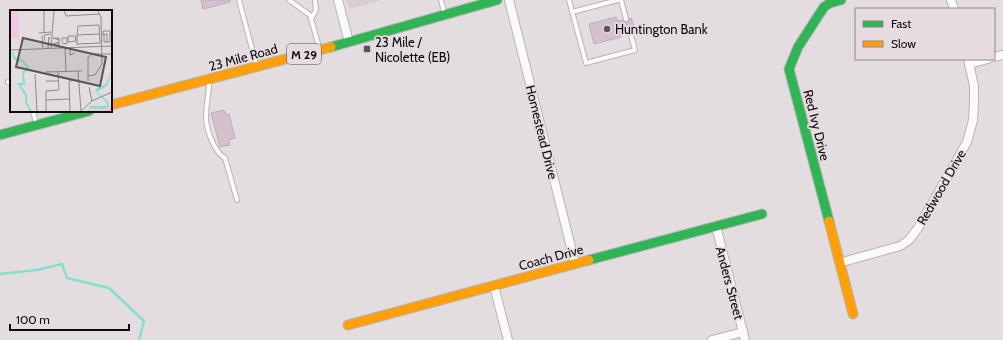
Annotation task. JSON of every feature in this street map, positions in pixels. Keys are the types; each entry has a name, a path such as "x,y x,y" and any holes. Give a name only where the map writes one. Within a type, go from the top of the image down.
{"street":[{"path":"338,0 349,42"},
{"name":"23 Mile Road","path":"112,105 320,50 497,0"},
{"name":"Homestead Drive","path":"509,0 575,263"},
{"name":"Red Ivy Drive","path":"841,0 830,3 824,7 798,47 789,69 853,314"},
{"name":"Redwood Drive","path":"839,264 900,246 909,240 918,228 967,142 973,120 974,103 974,86 969,61"},
{"path":"0,135 85,112"},
{"name":"Coach Drive","path":"348,325 762,214"},
{"name":"Anders Street","path":"716,226 744,336"},
{"path":"494,286 508,340"},
{"path":"712,340 744,336"}],"lane":[{"path":"239,0 257,67"},
{"path":"289,0 304,9 312,19 320,50"},
{"path":"312,19 316,10 315,0"},
{"path":"441,0 445,15"},
{"path":"569,0 586,63 635,50 629,28"},
{"path":"572,12 620,0 626,19"},
{"path":"209,79 209,96 206,118 214,147 219,155 225,158 236,200"},
{"path":"33,112 37,125"}],"shaded area":[{"path":"346,0 382,0 349,9"}],"building":[{"path":"201,0 230,0 230,2 203,9"},
{"name":"Huntington Bank","path":"616,17 617,21 623,20 625,22 631,18 634,27 628,25 626,29 620,31 621,37 594,44 589,24"},
{"path":"224,110 226,115 229,114 235,138 229,140 230,145 220,147 211,113"}],"waterway":[{"path":"0,274 37,270 62,264 67,278 109,288 144,321 139,340"}],"traffic: fast":[{"path":"331,47 497,0"},
{"path":"829,221 789,69 798,47 824,7 830,3 841,0"},
{"path":"0,135 85,112"},
{"path":"589,260 762,214"}],"traffic: slow":[{"path":"112,105 331,47"},
{"path":"829,221 853,314"},
{"path":"348,325 589,260"}],"place":[{"name":"Huntington Bank","path":"607,29"},
{"name":"23 Mile / Nicolette (EB)","path":"367,49"}]}
